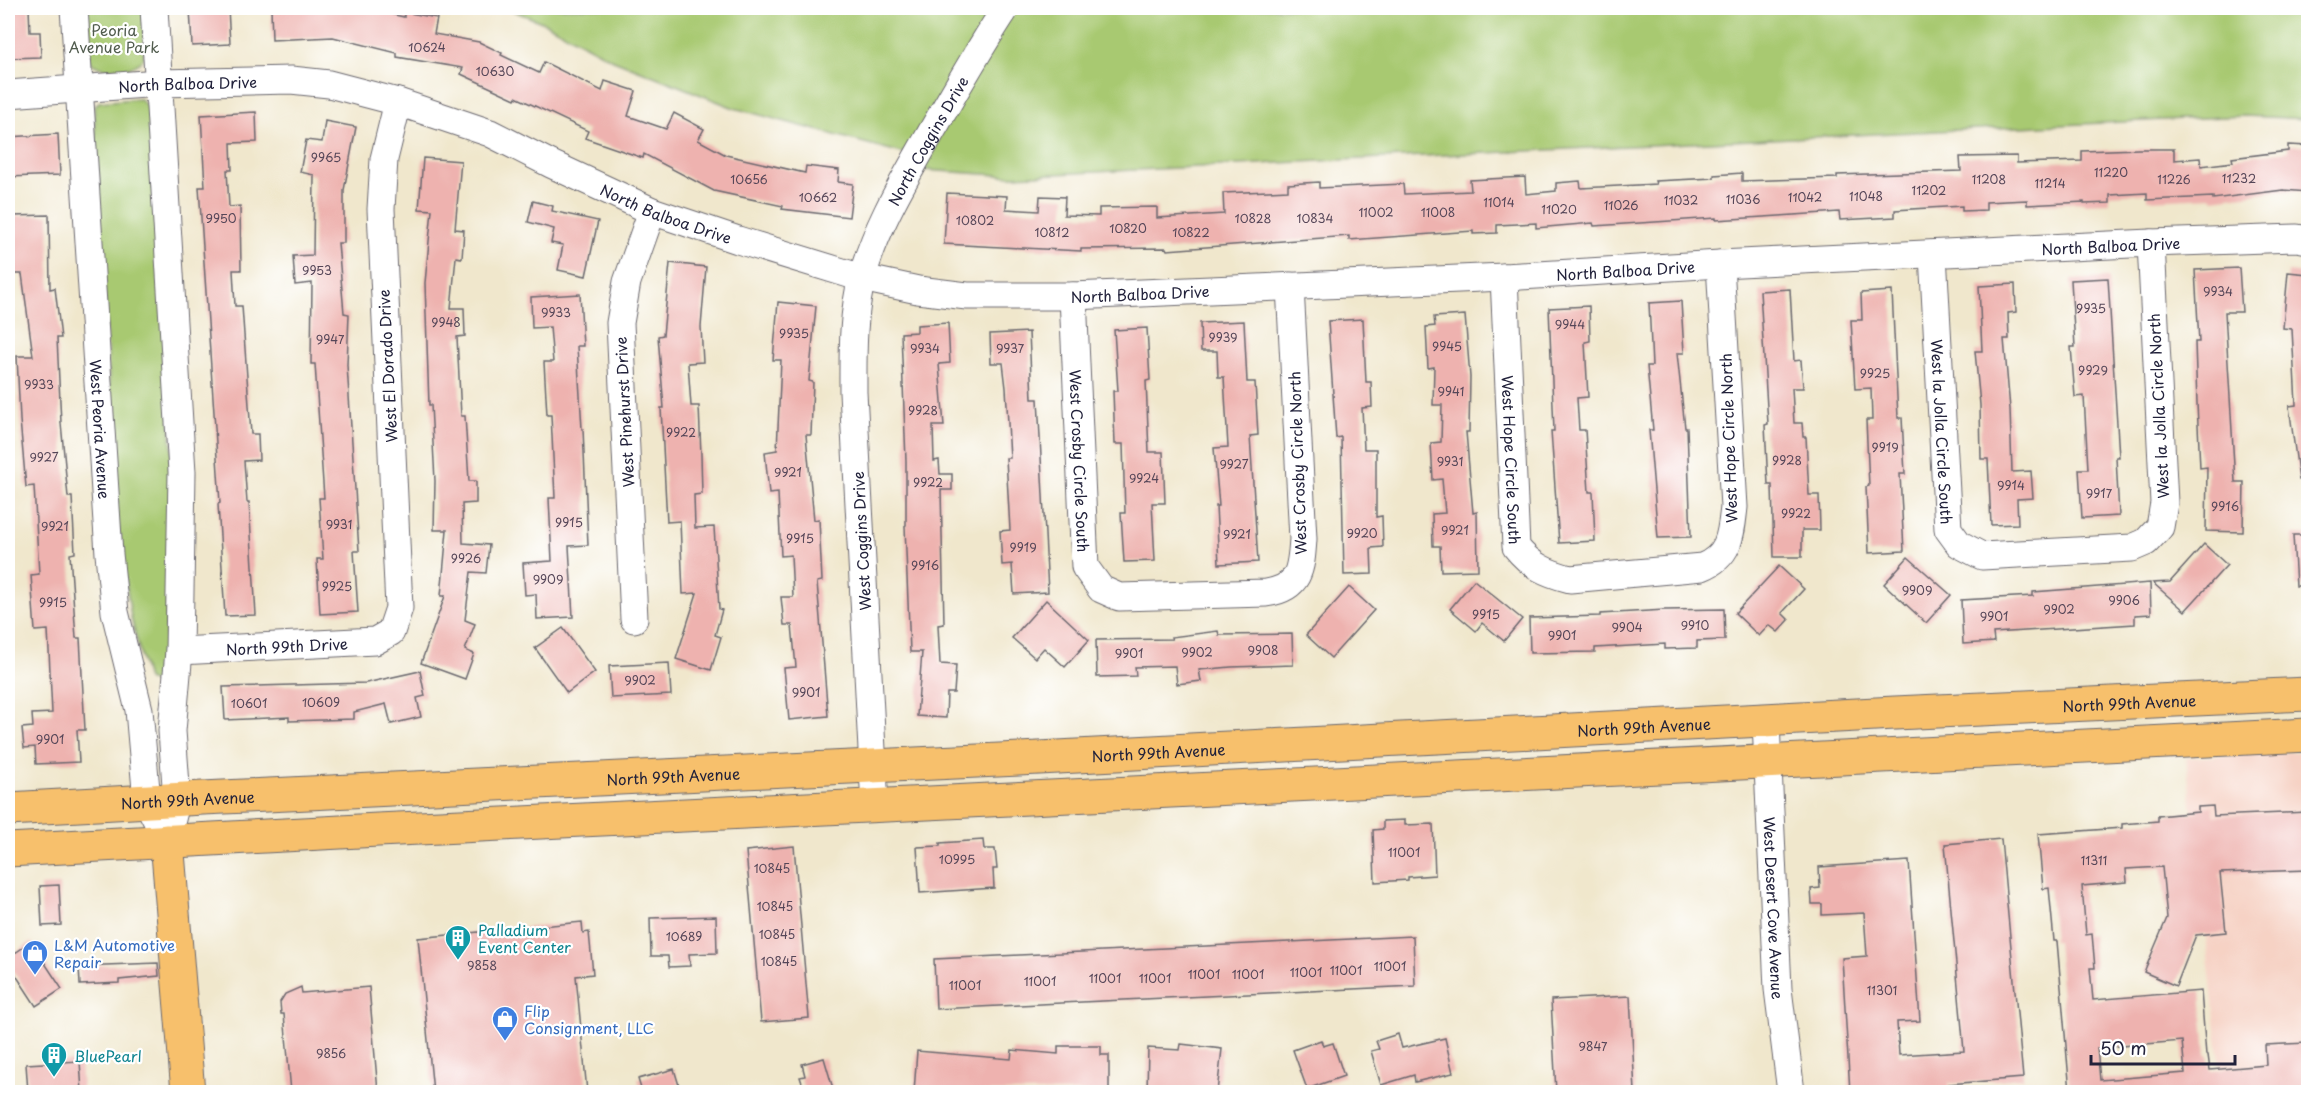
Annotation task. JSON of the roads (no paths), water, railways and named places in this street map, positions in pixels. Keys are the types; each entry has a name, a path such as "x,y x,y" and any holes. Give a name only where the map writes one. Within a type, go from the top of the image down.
{"main road":[{"name":"North 99th Avenue","path":"8,809 2308,694"},
{"path":"2017,708 2019,750"},
{"path":"8,850 2308,735"},
{"path":"585,779 587,820"},
{"name":"West Peoria Avenue","path":"166,841 188,1092"}],"street":[{"name":"West Peoria Avenue","path":"74,8 109,554 115,612 162,800 166,841"},
{"name":"West Peoria Avenue","path":"154,8 182,472 179,651 172,731 162,800"},
{"name":"North Coggins Drive","path":"862,278 892,201 974,58 1006,8"},
{"name":"North Balboa Drive","path":"8,94 159,83 291,81 329,84 398,102 490,133 652,211 738,240 862,278 918,290 967,296 1073,296 1504,277 2151,243 2297,238 2308,240"},
{"name":"West El Dorado Drive","path":"391,632 399,608 381,209 384,159 398,102"},
{"name":"West Pinehurst Drive","path":"634,619 620,323 627,282 652,211"},
{"name":"West la Jolla Circle North","path":"2054,553 2132,548 2146,542 2160,527 2164,503 2151,243"},
{"name":"West la Jolla Circle South","path":"1933,254 1948,529 1959,544 1982,556 2054,553"},
{"name":"West Hope Circle North","path":"1636,575 1702,567 1715,562 1723,552 1732,531 1734,507 1720,264"},
{"name":"West Hope Circle South","path":"1504,277 1516,547 1526,560 1549,574 1570,579 1636,575"},
{"name":"West Coggins Drive","path":"862,278 852,339 853,392 875,806"},
{"name":"West Crosby Circle North","path":"1204,595 1281,591 1291,583 1298,572 1303,539 1290,286"},
{"name":"West Crosby Circle South","path":"1073,296 1085,567 1101,589 1119,597 1204,595"},
{"name":"North 99th Drive","path":"179,651 375,641 391,632"},
{"name":"West Desert Cove Avenue","path":"1766,722 1778,989 1791,1092"}],"place":[{"name":"Palladium Event Center","path":"458,961"},
{"name":"L&M Automotive Repair","path":"35,976"},
{"name":"Flip Consignment, LLC","path":"505,1042"},
{"name":"BluePearl","path":"54,1078"}],"park label":[{"name":"Peoria Avenue Park","path":"114,38"}]}
